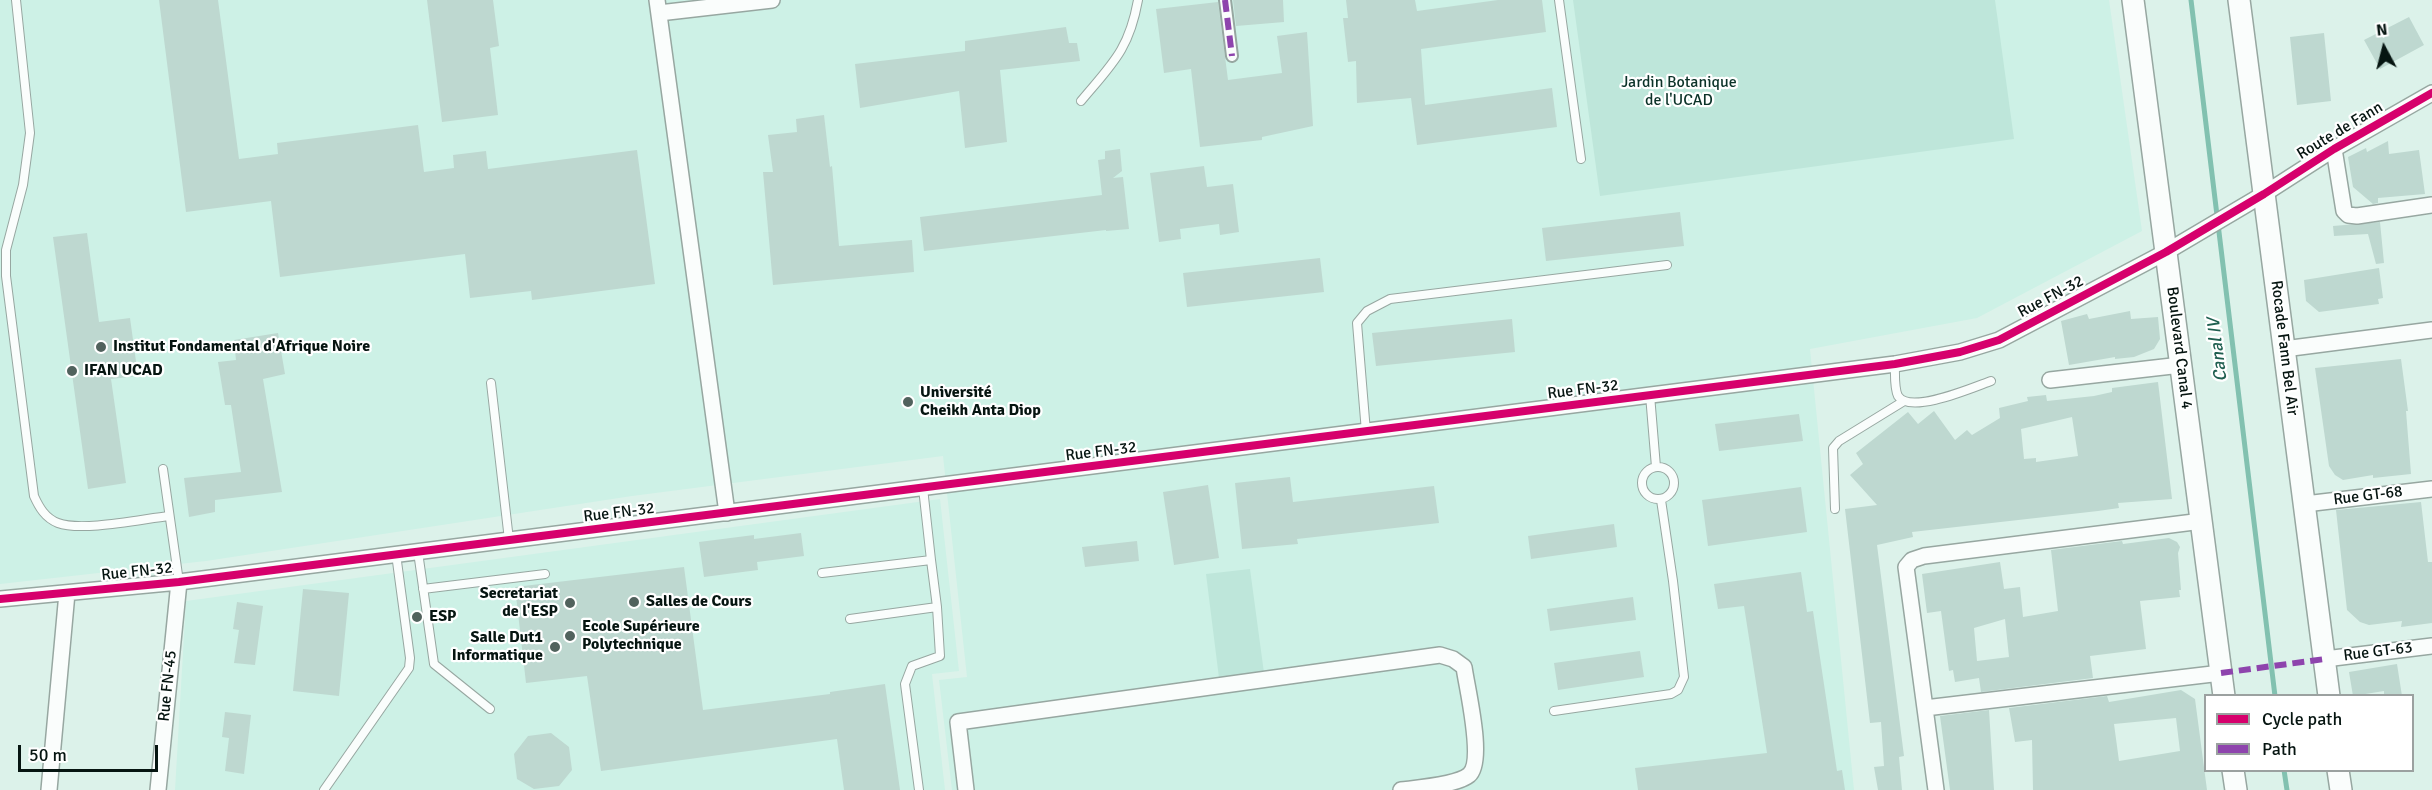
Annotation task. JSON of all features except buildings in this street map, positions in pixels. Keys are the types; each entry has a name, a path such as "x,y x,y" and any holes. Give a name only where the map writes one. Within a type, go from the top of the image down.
{"main road":[{"name":"Boulevard Canal 4","path":"2133,0 2173,248 2181,364 2224,694"},
{"name":"Rocade Fann Bel Air","path":"2239,0 2256,199 2284,349 2329,694"},
{"path":"2233,772 2236,790"},
{"path":"2338,772 2341,790"}],"street":[{"path":"727,513 658,7 772,0"},
{"path":"1225,0 1232,56"},
{"name":"Route de Fann","path":"2173,248 2334,149 2432,93"},
{"path":"2334,149 2344,211 2348,215 2357,216 2432,204"},
{"name":"Rue FN-32","path":"0,599 179,582 1895,363 1960,352 1999,340 2173,248"},
{"path":"2284,349 2432,330"},
{"path":"2050,380 2181,364"},
{"name":"Rue GT-68","path":"2305,504 2432,489"},
{"path":"1936,790 1905,567 1912,560 1924,556 2202,521"},
{"name":"Rue FN-45","path":"158,790 179,582"},
{"path":"49,790 67,593"},
{"name":"Rue GT-63","path":"2325,659 2432,646"},
{"path":"966,790 958,722 1440,655 1453,659 1464,667 1476,750 1475,766 1468,776 1439,788 1401,790"},
{"path":"1925,708 2221,673"}],"lane":[{"path":"16,0 30,133 23,185 6,250 6,276 34,496 42,511 57,523 78,526 169,516"},
{"path":"1081,101 1121,53 1133,27 1138,0"},
{"path":"1559,0 1581,159"},
{"path":"1366,432 1357,323 1367,311 1390,299 1667,265"},
{"path":"1895,363 1897,394 1909,403 1940,399 1991,381"},
{"path":"491,383 509,540"},
{"path":"1650,396 1656,467"},
{"path":"1835,509 1833,448 1839,441 1904,401"},
{"path":"1656,467 1664,468 1674,478 1674,488 1670,496 1661,500 1652,499 1645,494 1642,486 1643,477 1656,467"},
{"path":"162,469 179,582"},
{"path":"919,790 905,684 912,666 940,656 938,607 924,488"},
{"path":"1554,711 1671,694 1682,685 1684,677 1661,500"},
{"path":"418,552 434,664 490,709"},
{"path":"324,790 409,668 410,658 396,554"},
{"path":"822,573 931,560"},
{"path":"423,589 545,574"},
{"path":"850,619 938,607"}],"shaded area":[{"name":"Université Cheikh Anta Diop","path":"0,0 2109,0 2142,231 1977,318 1810,349 1854,790 952,790 939,680 967,677 943,456 632,496 206,561 0,584"},
{"name":"Ecole Supérieure Polytechnique","path":"940,499 959,671 932,674 945,790 175,790 186,601"}],"green space":[{"name":"Jardin Botanique de l'UCAD","path":"1573,0 1995,0 2014,139 1600,196"},
{"path":"1250,569 1264,673 1219,678 1206,574"}],"waterway":[{"name":"Canal IV","path":"2191,0 2275,694"},
{"name":"Canal IV","path":"2284,772 2287,790"}],"marked path":[{"path":"1225,0 1232,56"},
{"path":"2221,673 2325,659"}],"cycle path":[{"path":"0,599 179,582 1895,364 1960,352 1999,340 2166,252 2334,149 2432,93"}],"place":[{"name":"Institut Fondamental d'Afrique Noire","path":"101,347"},
{"name":"IFAN UCAD","path":"72,371"},
{"name":"Université Cheikh Anta Diop","path":"908,402"},
{"name":"Salles de Cours","path":"634,602"},
{"name":"Secretariat de l'ESP","path":"570,603"},
{"name":"ESP","path":"417,617"},
{"name":"Ecole Supérieure Polytechnique","path":"570,636"},
{"name":"Salle Dut1 Informatique","path":"555,647"}]}
